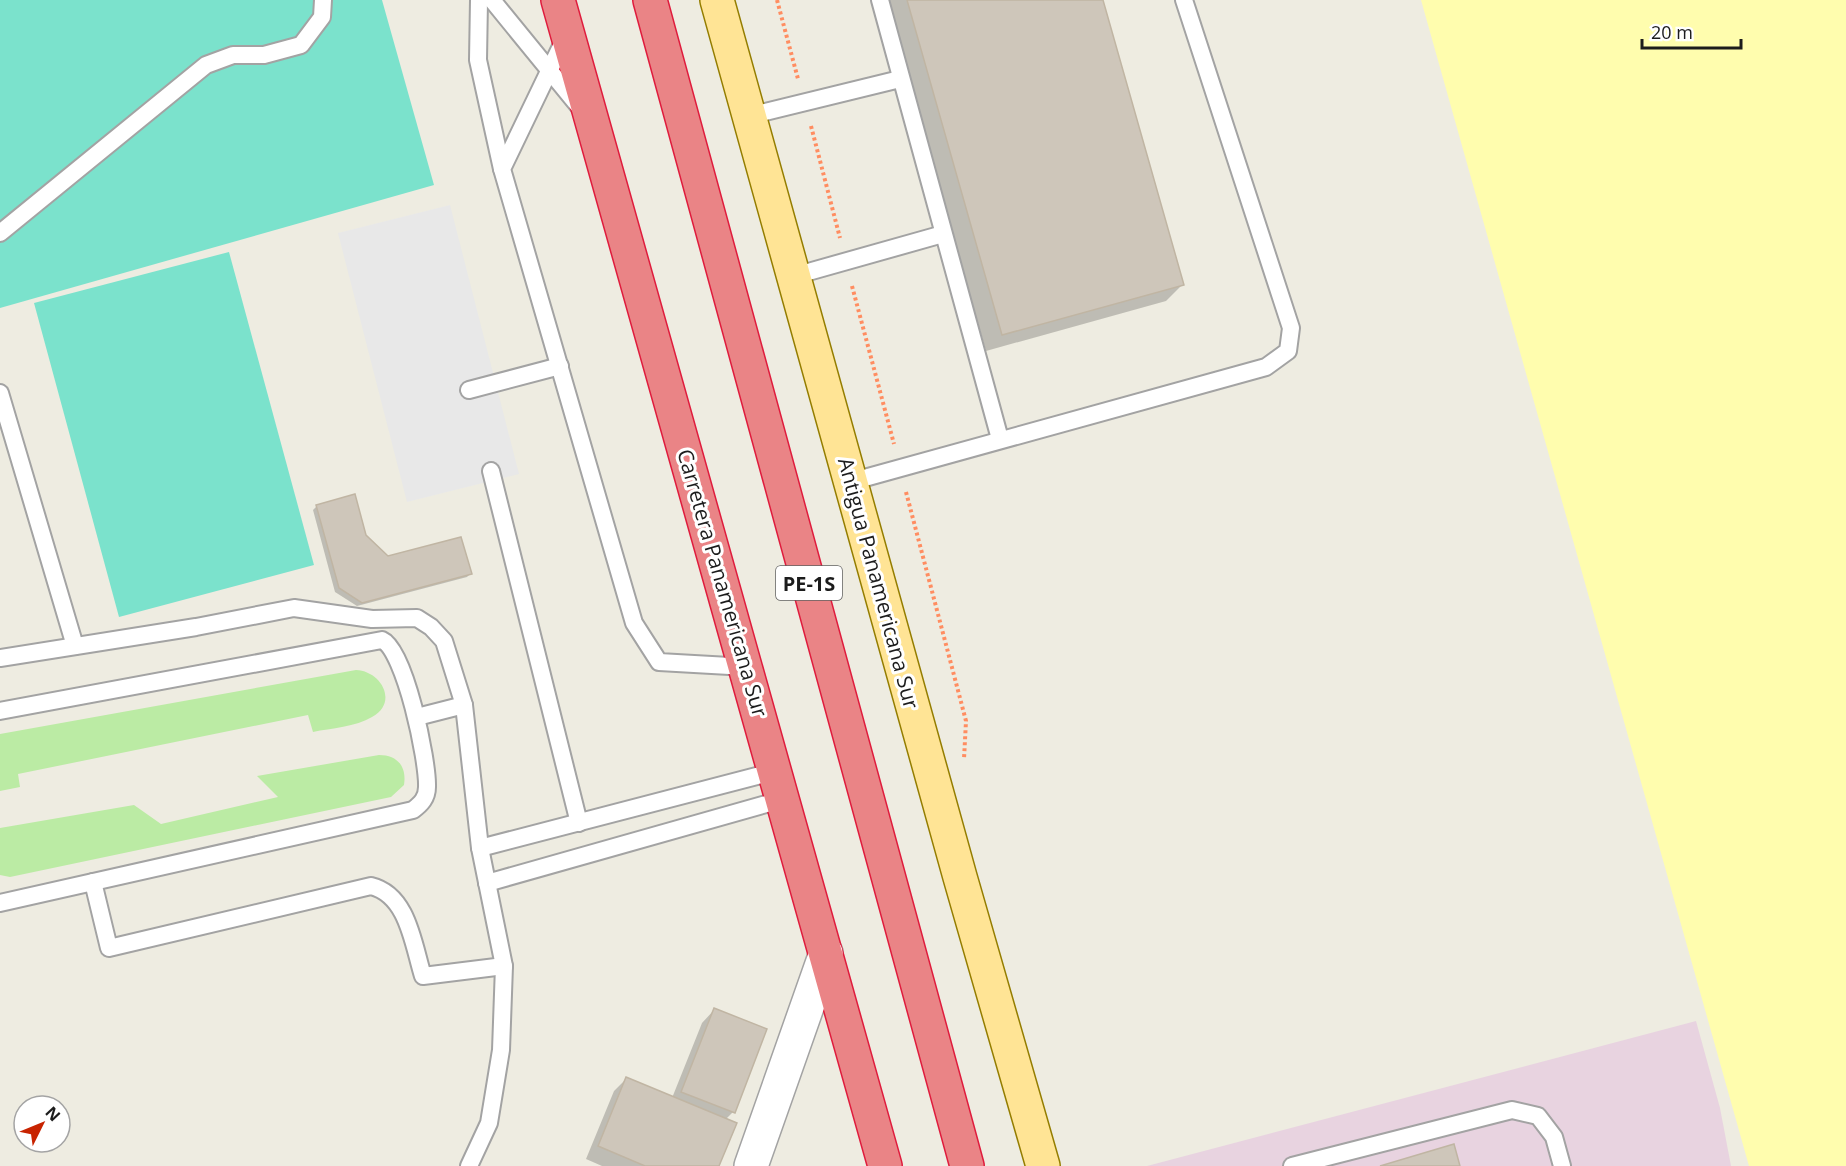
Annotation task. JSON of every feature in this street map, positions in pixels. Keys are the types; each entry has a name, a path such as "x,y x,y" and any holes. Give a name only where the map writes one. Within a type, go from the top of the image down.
{"highway":[{"name":"Carretera Panamericana Sur","path":"558,0 747,666 885,1166"},
{"name":"PE-1S","path":"650,0 967,1166"}],"main road":[{"name":"Antigua Panamericana Sur","path":"717,0 1043,1166"}],"street":[{"path":"751,1166 826,953"}],"lane":[{"path":"0,233 206,65 233,55 264,55 301,45 322,17 323,0"},
{"path":"479,0 477,60 502,169 634,623 659,662 747,666"},
{"path":"492,0 593,124"},
{"path":"880,0 1000,439"},
{"path":"850,482 1266,367 1288,351 1291,328 1184,0"},
{"path":"502,169 567,33"},
{"path":"749,116 900,79"},
{"path":"794,276 943,234"},
{"path":"469,390 560,366"},
{"path":"0,393 75,646"},
{"path":"491,471 579,823"},
{"path":"0,658 196,627 294,608 372,619 417,618 431,627 444,641 464,705 480,848 504,966 501,1050 489,1123 469,1166"},
{"path":"0,711 375,639 387,642 394,650 417,717 427,788 423,802 413,810 0,903"},
{"path":"417,717 464,705"},
{"path":"480,848 579,823 780,785"},
{"path":"487,883 780,785"},
{"path":"93,882 109,948 371,886 383,889 399,904 423,976 504,966"},
{"path":"1292,1166 1512,1110 1538,1116 1554,1137 1562,1166"}],"path":[{"path":"777,0 966,721 964,769"}],"shaded area":[{"path":"0,0 382,0 434,185 0,308"},
{"path":"450,205 519,474 407,502 338,233"},
{"path":"229,252 314,565 119,617 34,303"},
{"path":"1696,1021 1720,1108 1731,1166 1147,1166"}],"green space":[{"path":"356,670 365,672 379,681 384,688 385,696 380,711 359,723 313,732 308,715 18,774 20,787 0,791 0,734"},
{"path":"379,755 396,759 404,772 404,785 391,797 10,877 0,875 0,828 134,805 161,824 278,797 257,776"}],"sand":[{"path":"1421,0 1846,0 1846,1166 1749,1166"}],"building":[{"path":"907,0 1103,0 1184,285 1002,335"},
{"path":"355,494 366,535 388,556 461,537 472,574 362,603 339,588 316,505"},
{"path":"714,1008 767,1029 735,1113 681,1092"},
{"path":"626,1077 737,1123 719,1166 645,1166 598,1146"},
{"path":"1454,1144 1460,1166 1380,1166"}]}
